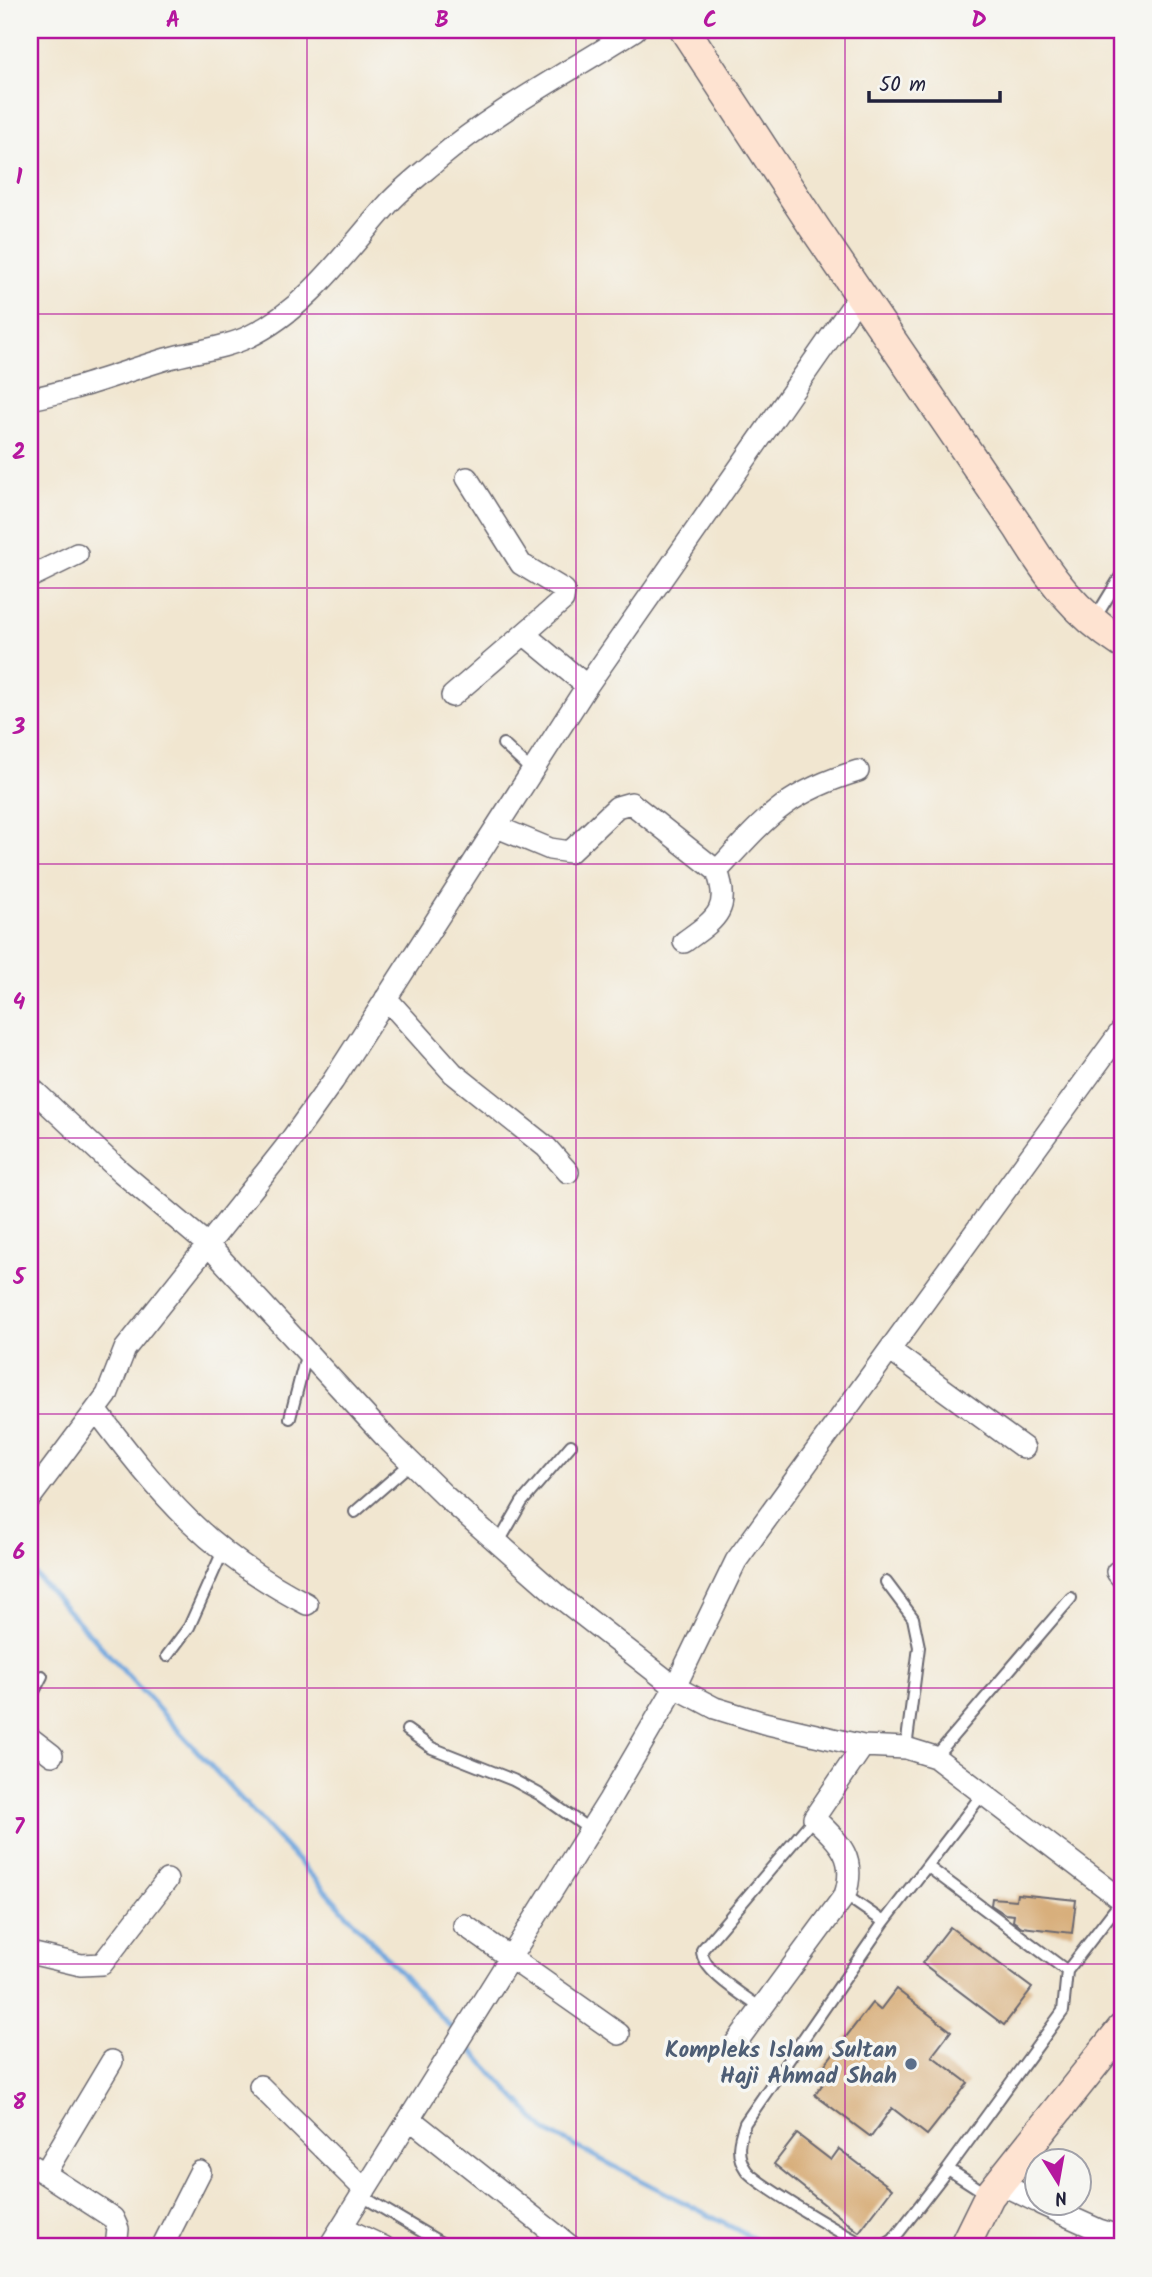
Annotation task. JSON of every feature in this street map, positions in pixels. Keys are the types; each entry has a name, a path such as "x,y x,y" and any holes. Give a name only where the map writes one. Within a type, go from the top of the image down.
{"street":[{"path":"30,400 98,383 173,357 218,347 248,337 275,321 329,274 391,201 439,159 490,122 635,30"},
{"path":"685,30 860,295 1019,527 1048,576 1092,623 1122,643"},
{"path":"30,1498 107,1395 125,1349 285,1148 534,773 587,686 860,295"},
{"path":"452,696 563,600 564,590 521,564 467,478"},
{"path":"30,577 77,554"},
{"path":"524,634 587,686"},
{"path":"717,871 771,813 797,794 859,771"},
{"path":"497,827 550,849 570,852 617,807 631,803 717,871 723,888 723,904 713,920 684,942"},
{"path":"386,998 453,1073 546,1147 568,1172"},
{"path":"329,2247 511,1958 675,1687 737,1561 1122,1030"},
{"path":"30,1087 120,1171 209,1246 411,1463 556,1595 675,1687 715,1708 863,1746 906,1748 935,1757 1122,1900"},
{"path":"891,1351 1024,1448"},
{"path":"96,1410 193,1528 257,1576 307,1604"},
{"path":"30,1738 52,1755"},
{"path":"735,2044 845,1895 852,1875 848,1859 814,1818 863,1746"},
{"path":"30,1953 81,1965 102,1964 167,1880"},
{"path":"464,1925 619,2034"},
{"path":"964,2247 994,2190 1122,2029"},
{"path":"112,2061 37,2168 113,2218 118,2229 116,2247"},
{"path":"260,2086 364,2193"},
{"path":"410,2119 570,2247"},
{"path":"162,2247 200,2172"},
{"path":"994,2190 1023,2198"},
{"path":"1073,2218 1099,2230 1122,2236"},
{"path":"342,2227 384,2247"}],"lane":[{"path":"1092,623 1122,574"},
{"path":"503,744 534,773"},
{"path":"290,1418 307,1352"},
{"path":"499,1542 522,1502 571,1445"},
{"path":"355,1512 411,1463"},
{"path":"166,1656 189,1627 223,1551"},
{"path":"886,1582 913,1618 919,1647 906,1748"},
{"path":"935,1757 1071,1598"},
{"path":"30,1699 42,1676"},
{"path":"407,1730 442,1753 513,1780 539,1794 589,1829"},
{"path":"871,2247 834,2230 747,2172 739,2153 745,2123 884,1922 984,1792"},
{"path":"762,2009 710,1970 702,1956 702,1950 814,1818"},
{"path":"926,1867 1067,1971"},
{"path":"845,1895 884,1922"},
{"path":"882,2247 893,2240 948,2169 1063,2011 1067,1971 1122,1900"},
{"path":"948,2169 994,2190"},
{"path":"364,2193 448,2247"}],"building":[{"path":"1017,1894 1076,1900 1072,1933 1022,1927 1013,1921 1014,1915 1005,1914 991,1905 992,1898 1016,1900"},
{"path":"950,1927 1032,1988 1004,2025 922,1963"},
{"path":"896,1989 951,2031 932,2056 968,2083 927,2135 892,2108 871,2137 815,2095 827,2078 819,2072 872,2003 880,2010"},
{"path":"797,2134 831,2160 839,2149 892,2189 859,2232 774,2164"}],"waterway":[{"path":"30,1569 457,2034"},
{"path":"463,2041 546,2131 770,2247"}],"place":[{"name":"Kompleks Islam Sultan Haji Ahmad Shah","path":"911,2064"}]}
